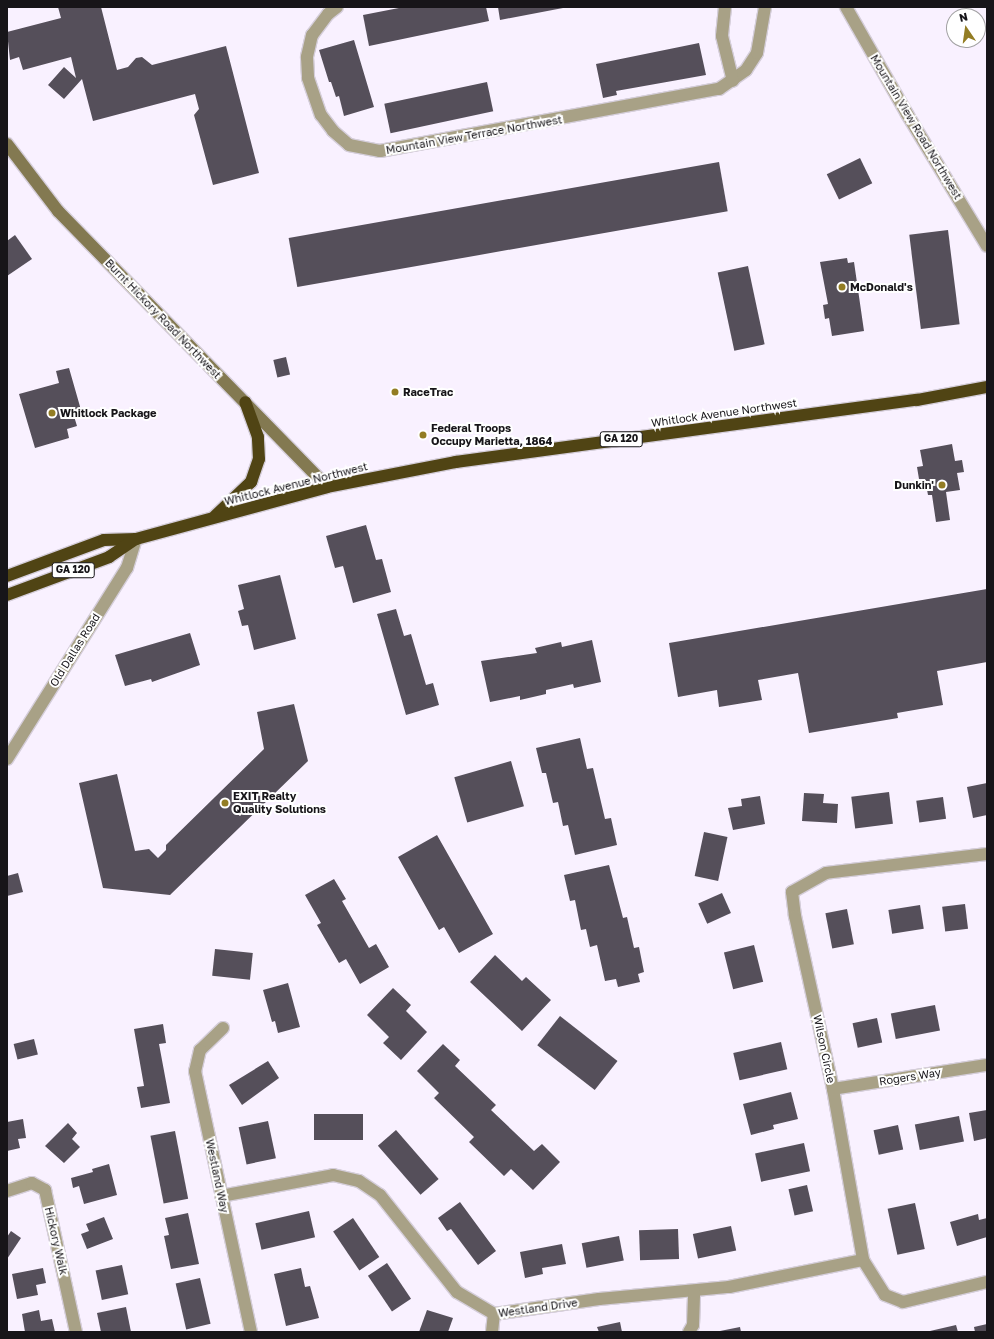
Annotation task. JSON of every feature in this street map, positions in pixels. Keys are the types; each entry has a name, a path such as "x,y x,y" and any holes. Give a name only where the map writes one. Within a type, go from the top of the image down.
{"highway":[{"name":"Whitlock Avenue Northwest","path":"7,576 104,540 136,539 327,487 487,456 773,420 987,387"},
{"path":"971,390 987,396"},
{"path":"213,518 251,482 259,459 258,437 245,402"},
{"name":"Whitlock Avenue Northwest","path":"7,595 109,557 136,539"}],"street":[{"name":"Mountain View Terrace Northwest","path":"337,7 328,14 312,35 308,46 307,68 316,102 327,123 340,139 359,149 380,151 408,148 707,93 733,81 746,70 757,53 765,7"},
{"path":"725,7 722,36 733,81"},
{"name":"Mountain View Road Northwest","path":"846,7 987,246"},
{"name":"Burnt Hickory Road Northwest","path":"7,144 58,211 327,487"},
{"name":"Old Dallas Road","path":"7,759 127,568 136,539"},
{"name":"Wilson Circle","path":"987,854 826,873 792,892 795,916 833,1089 863,1260 885,1295 903,1302 987,1282"},
{"name":"Westland Way","path":"223,1028 200,1050 195,1071 251,1332"},
{"name":"Rogers Way","path":"833,1089 987,1065"},
{"name":"Westland Drive","path":"221,1196 333,1175 359,1181 380,1195 457,1292 494,1314 599,1299 694,1292 729,1287 863,1260"},
{"name":"Hickory Walk","path":"7,1191 32,1183 45,1190 76,1332"},
{"path":"689,1332 693,1325 694,1292"},
{"path":"492,1332 494,1314"}],"building":[{"path":"58,7 101,7 117,70 128,67 136,58 142,57 152,65 226,46 259,173 213,185 194,115 199,109 195,94 93,121 82,79 64,99 48,85 64,67 76,78 71,57 23,70 19,57 10,60 7,32 61,18"},
{"path":"404,7 486,7 489,21 369,46 363,15"},
{"path":"498,7 563,7 563,8 500,20"},
{"path":"354,40 374,107 344,116 339,96 336,97 331,82 329,82 319,50"},
{"path":"699,43 706,75 616,91 617,95 603,98 596,64"},
{"path":"487,82 493,111 391,133 384,104"},
{"path":"860,158 872,183 839,199 827,174"},
{"path":"719,162 728,211 297,287 289,238"},
{"path":"948,230 960,324 921,329 909,235"},
{"path":"15,235 32,259 7,276 7,241"},
{"name":"McDonald's","path":"847,258 848,263 854,262 864,331 832,336 829,318 825,319 823,305 828,304 820,262"},
{"path":"748,266 765,344 734,351 718,272"},
{"path":"286,357 290,375 277,377 273,360"},
{"path":"69,368 81,410 73,413 77,426 67,429 69,438 35,448 19,394 59,383 56,371"},
{"name":"Dunkin'","path":"952,444 955,461 962,460 964,472 957,473 960,490 946,492 950,520 936,522 932,495 928,495 925,479 919,479 917,467 923,466 920,450"},
{"path":"366,525 376,560 382,559 391,592 353,603 343,566 335,568 326,536"},
{"path":"280,575 296,639 254,650 248,625 242,626 238,611 244,609 238,585"},
{"path":"987,589 987,662 937,671 943,705 897,713 898,718 809,733 798,673 758,680 762,700 719,707 717,690 678,697 669,643"},
{"path":"396,609 404,636 411,634 426,685 433,683 439,705 406,715 377,614"},
{"path":"190,633 200,665 152,682 151,679 125,686 115,655"},
{"path":"592,640 601,682 574,688 573,684 546,690 546,694 520,700 520,696 490,702 481,661 537,653 535,648 561,642 562,647"},
{"path":"294,704 308,761 170,895 103,888 79,783 117,774 135,851 149,849 158,858 166,850 166,845 264,749 257,712"},
{"path":"580,738 587,769 593,768 605,819 611,818 617,845 575,855 568,825 563,826 558,802 553,803 546,773 542,773 536,748"},
{"path":"511,761 524,806 467,822 454,777"},
{"path":"987,783 987,815 973,818 967,787"},
{"path":"889,792 893,824 855,828 851,797"},
{"path":"804,793 824,794 823,803 838,804 837,823 802,821"},
{"path":"760,796 765,824 733,830 728,808 742,806 741,799"},
{"path":"943,797 946,819 919,823 916,801"},
{"path":"704,832 727,837 718,881 695,876"},
{"path":"437,835 493,934 459,953 444,927 439,930 398,857"},
{"path":"609,865 623,918 627,917 634,948 639,947 644,972 638,974 640,982 618,987 616,979 605,981 597,945 590,947 586,929 581,930 575,900 570,901 564,875"},
{"path":"18,873 23,892 7,896 7,876"},
{"path":"334,879 346,899 342,901 369,948 376,944 389,967 360,984 346,959 339,963 317,925 321,923 305,895"},
{"path":"722,893 731,913 707,924 698,904"},
{"path":"965,904 968,929 945,932 942,907"},
{"path":"920,905 924,929 892,934 888,910"},
{"path":"847,909 854,944 832,949 825,913"},
{"path":"754,945 763,982 733,989 724,952"},
{"path":"215,949 253,953 250,980 212,976"},
{"path":"495,955 522,981 526,977 551,1000 522,1031 470,982"},
{"path":"288,983 300,1027 278,1033 275,1021 272,1022 263,990"},
{"path":"393,988 411,1005 406,1011 427,1032 401,1060 383,1043 389,1037 367,1015"},
{"path":"935,1005 940,1031 896,1039 891,1014"},
{"path":"560,1016 618,1061 595,1090 537,1045"},
{"path":"877,1018 882,1042 858,1048 853,1023"},
{"path":"163,1024 166,1043 159,1044 170,1103 141,1108 137,1087 144,1086 134,1029"},
{"path":"34,1039 38,1055 17,1060 14,1044"},
{"path":"781,1042 787,1069 740,1080 733,1053"},
{"path":"443,1044 460,1060 455,1066 496,1105 491,1110 534,1151 542,1144 560,1162 533,1190 511,1169 504,1176 469,1142 474,1137 434,1098 439,1093 417,1071"},
{"path":"268,1061 279,1078 242,1105 229,1085"},
{"path":"791,1092 798,1119 773,1125 774,1129 751,1135 743,1104"},
{"path":"987,1110 987,1138 974,1141 969,1113"},
{"path":"314,1114 363,1114 363,1140 314,1140"},
{"path":"959,1116 964,1142 920,1150 915,1125"},
{"path":"23,1119 26,1138 18,1139 20,1148 7,1151 7,1122"},
{"path":"268,1121 276,1158 247,1164 239,1127"},
{"path":"68,1123 77,1133 72,1139 80,1147 64,1163 45,1146"},
{"path":"898,1125 903,1149 879,1155 874,1130"},
{"path":"396,1130 439,1179 421,1195 378,1146"},
{"path":"175,1131 188,1199 164,1204 150,1136"},
{"path":"804,1143 810,1171 761,1182 755,1153"},
{"path":"109,1164 117,1195 84,1204 79,1186 73,1188 71,1178 93,1172 92,1169"},
{"path":"807,1185 813,1211 795,1216 788,1189"},
{"path":"460,1202 496,1251 478,1265 451,1229 447,1231 438,1218"},
{"path":"915,1203 925,1249 897,1255 888,1209"},
{"path":"309,1211 315,1237 261,1250 255,1223"},
{"path":"188,1213 199,1264 171,1269 164,1236 169,1235 165,1218"},
{"path":"978,1214 979,1220 987,1218 987,1237 957,1246 950,1222"},
{"path":"104,1217 113,1239 87,1249 81,1234 89,1231 86,1224"},
{"path":"353,1218 379,1257 359,1270 333,1231"},
{"path":"731,1226 736,1250 698,1259 693,1234"},
{"path":"678,1229 679,1259 640,1260 639,1230"},
{"path":"11,1231 21,1238 7,1259 7,1237"},
{"path":"619,1236 624,1261 586,1268 582,1243"},
{"path":"562,1244 566,1264 542,1268 543,1274 525,1278 520,1252"},
{"path":"387,1263 411,1299 392,1312 368,1276"},
{"path":"122,1265 128,1294 102,1300 96,1271"},
{"path":"43,1268 46,1283 36,1285 38,1295 17,1299 12,1274"},
{"path":"301,1268 305,1287 310,1286 319,1318 286,1326 274,1274"},
{"path":"200,1278 211,1324 186,1329 176,1284"},
{"path":"126,1307 131,1332 101,1332 97,1313"},
{"path":"39,1310 41,1321 52,1319 55,1332 25,1332 22,1314"},
{"path":"427,1310 453,1318 448,1332 419,1332"},
{"path":"620,1322 622,1332 599,1332 597,1327"},
{"path":"987,1324 987,1332 975,1332 974,1327"},
{"path":"956,1325 958,1332 930,1332 930,1331"},
{"path":"740,1327 741,1332 720,1332 720,1331"}],"place":[{"name":"McDonald's","path":"842,287"},
{"name":"RaceTrac","path":"395,392"},
{"name":"Whitlock Package","path":"52,413"},
{"name":"Federal Troops Occupy Marietta, 1864","path":"423,435"},
{"name":"Dunkin'","path":"942,485"},
{"name":"EXIT Realty Quality Solutions","path":"225,803"}]}
